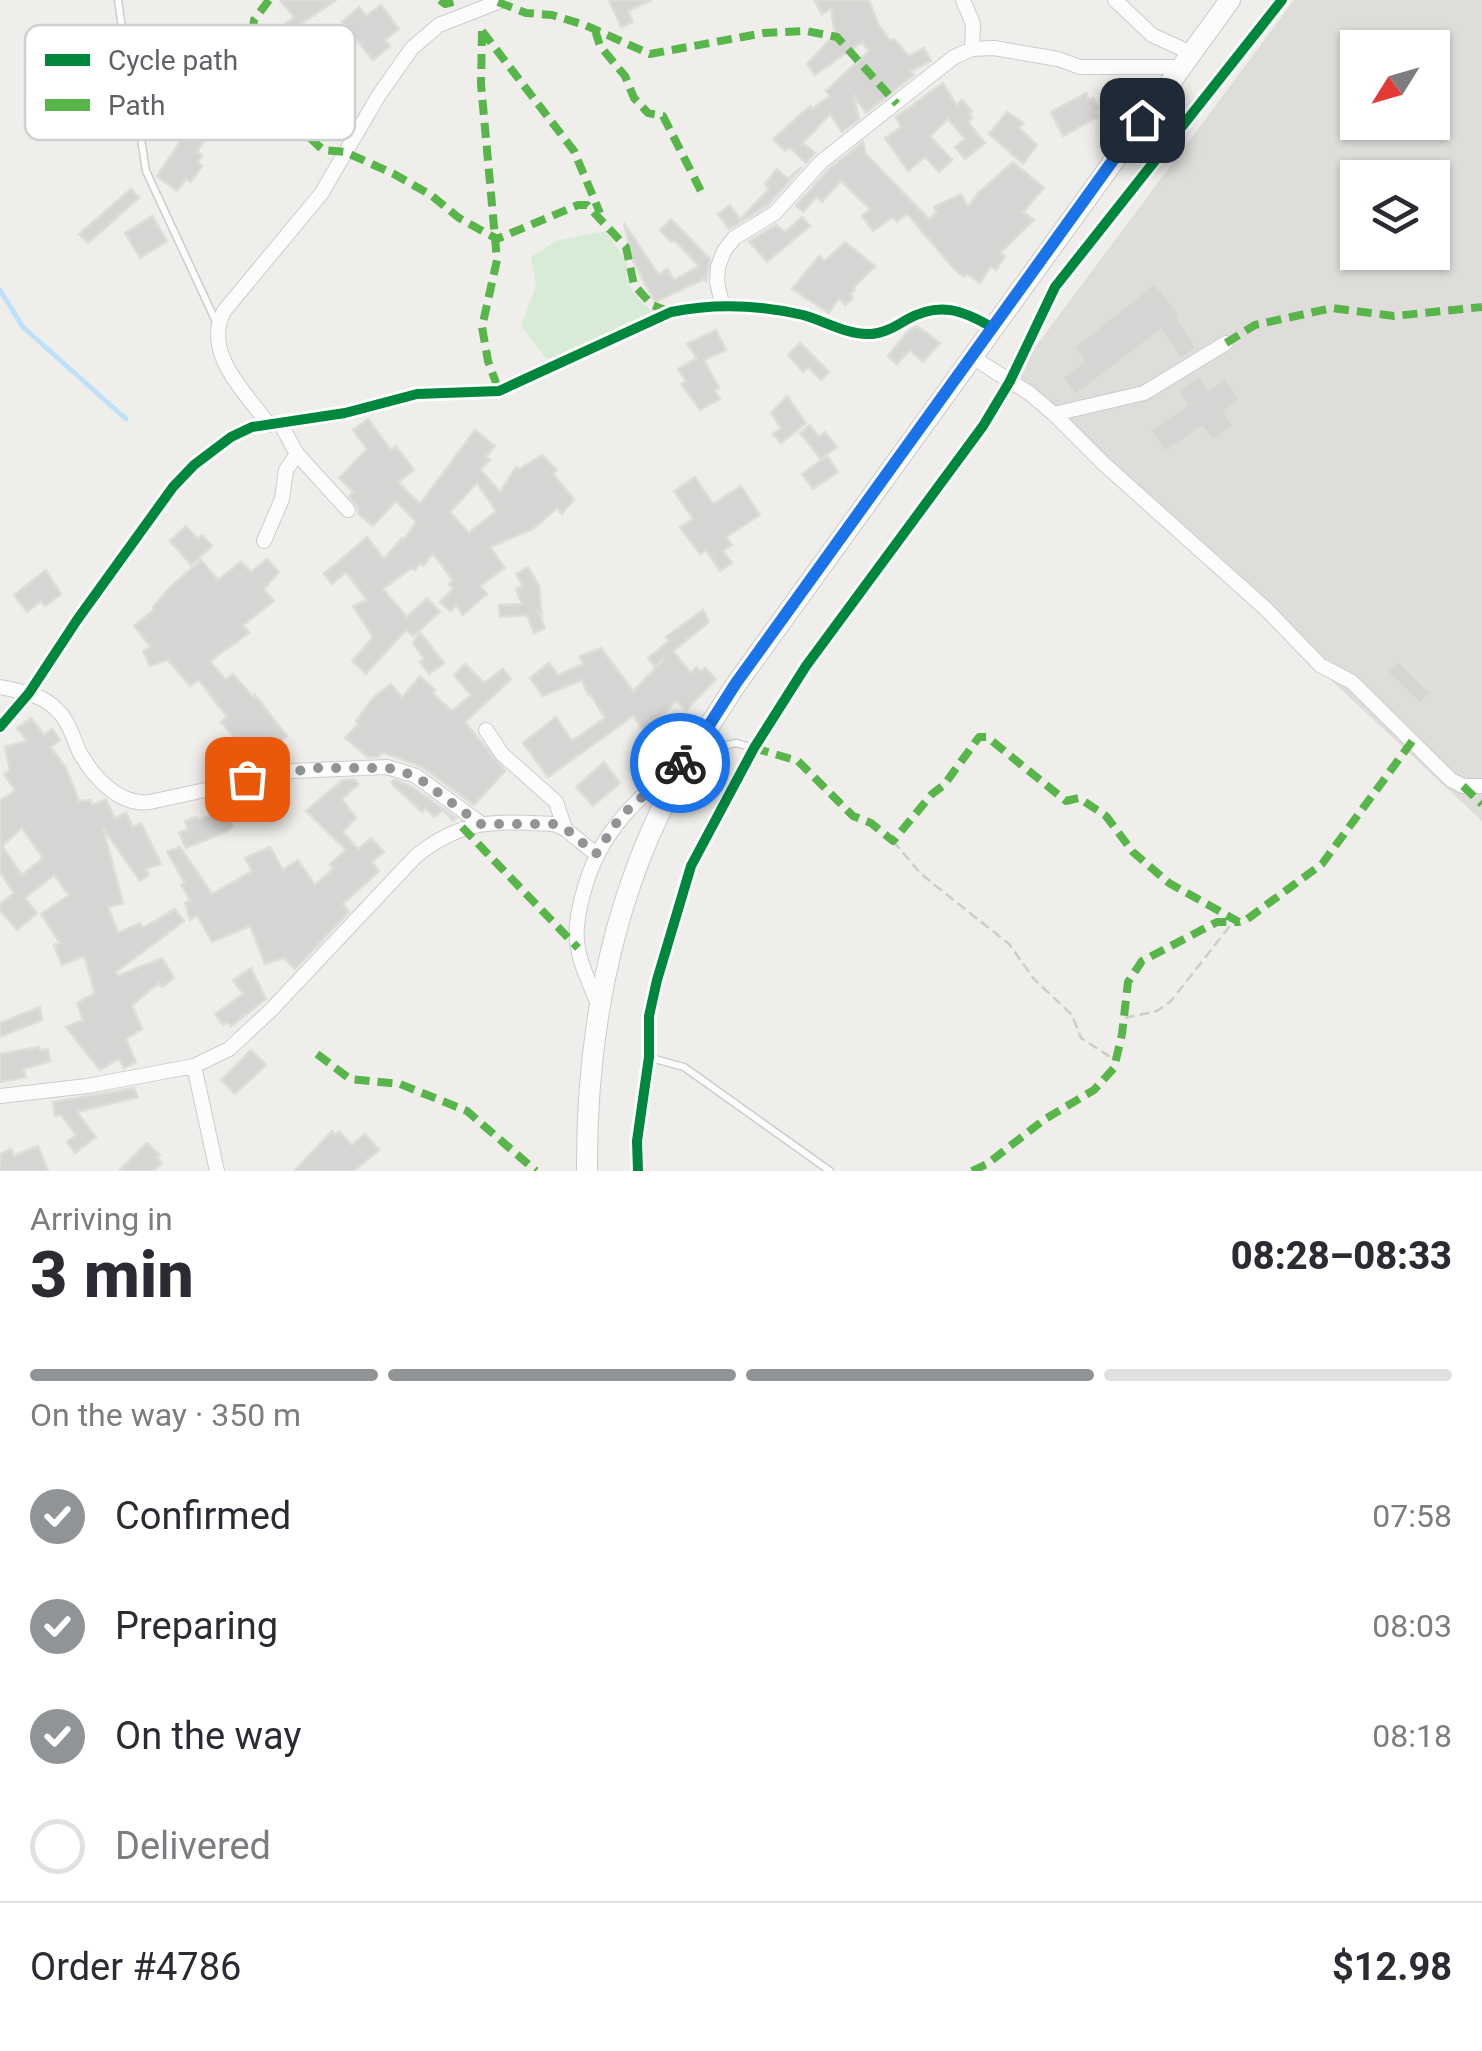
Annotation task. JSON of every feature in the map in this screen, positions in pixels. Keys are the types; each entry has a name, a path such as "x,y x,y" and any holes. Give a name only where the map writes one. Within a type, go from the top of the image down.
{"main road":[{"path":"587,1171 586,1115 600,1008 629,888 692,752 736,683 1230,0"}],"street":[{"path":"355,136 412,48 439,25 503,0"},
{"path":"963,0 973,24 972,48"},
{"path":"1115,0 1186,60"},
{"path":"638,1171 637,1141 656,980 691,866 754,748 817,650 983,426 1055,288 1282,0"},
{"path":"722,304 716,282 718,267 734,238 776,214 821,162 938,68 972,48 1027,52 1080,68 1186,60"},
{"path":"348,510 296,454 228,368 220,350 218,327 224,311 321,194 353,140"},
{"path":"0,727 184,474 241,431 418,394 500,391 672,312 722,304 802,315 873,334 915,315 952,309 966,311 994,328"},
{"path":"1054,414 1144,393 1226,343"},
{"path":"972,357 1054,414 1267,610 1320,665 1352,682 1451,780 1463,786 1482,786"},
{"path":"264,541 282,499 286,470 296,454"},
{"path":"0,688 29,692 54,706 87,764 108,788 127,800 150,802 292,771 388,768 416,776 480,824"},
{"path":"486,730 502,754 556,802 565,828"},
{"path":"600,1008 580,960 576,937 580,904 596,854 628,807 692,752"},
{"path":"0,1096 87,1086 194,1066 229,1049 246,1036 416,856 443,836 480,824 543,824 565,828 596,854"},
{"path":"194,1066 217,1171"}],"lane":[{"path":"118,0 122,25"},
{"path":"143,140 146,171 218,327"},
{"path":"692,752 736,743 754,748"},
{"path":"649,1058 684,1067 830,1171"}],"path":[{"path":"893,841 921,874 1009,944 1034,980 1072,1015 1081,1038 1116,1060"},
{"path":"1125,1018 1157,1012 1171,1001 1229,926 1239,922"}],"shaded area":[{"path":"1294,0 1482,0 1482,821 1010,381"}],"green space":[{"path":"606,231 627,263 627,279 634,293 658,315 550,363 521,326 536,286 531,257 556,241"}],"building":[{"path":"280,0 336,0 300,25 284,25 294,17"},
{"path":"609,0 652,0 628,11 633,22 621,27"},
{"path":"814,0 869,0 878,24 891,41 894,39 909,56 924,48 931,61 911,71 914,75 866,113 854,95 859,119 842,132 830,114 803,143 815,153 806,163 773,139 810,106 812,109 830,96 826,91 869,51 862,42 815,75 807,64 835,34 831,9 822,14"},
{"path":"381,5 399,29 385,40 390,46 373,60 355,38 355,25 342,22 359,7 366,16"},
{"path":"943,83 957,106 962,100 972,111 968,122 985,143 965,159 955,147 965,139 948,119 930,136 952,160 939,172 925,157 908,171 885,138 901,127 896,117"},
{"path":"1086,93 1099,109 1095,111 1098,117 1063,136 1051,112"},
{"path":"1007,112 1024,123 1019,128 1037,145 1023,164 989,134"},
{"path":"181,140 205,140 197,152 202,155 198,162 202,166 191,182 186,179 177,191 157,176"},
{"path":"863,142 866,154 929,219 937,212 934,207 961,194 968,207 1013,162 1044,188 1023,212 1034,220 1000,253 1005,256 996,270 991,266 980,283 955,270 907,214 897,222 893,217 873,231 862,216 870,209 841,181 822,202 816,197 803,212 796,206 828,170"},
{"path":"802,167 768,205 729,229 718,214 730,205 740,219 769,189 765,184 777,169 788,179"},
{"path":"131,189 139,198 88,243 79,234"},
{"path":"152,216 167,241 140,258 125,233"},
{"path":"802,217 810,226 767,262 749,241 776,225 785,232"},
{"path":"671,219 710,259 706,281 655,302 632,259 624,223 659,275 667,269 674,280 699,266 660,230"},
{"path":"845,242 875,266 853,288 853,298 845,305 839,298 829,313 792,289 819,256 825,261"},
{"path":"1155,283 1180,315 1177,317 1197,348 1180,359 1161,330 1076,395 1062,378 1084,361 1074,347"},
{"path":"917,326 940,343 923,362 910,350 897,364 888,356"},
{"path":"716,330 726,350 704,360 719,388 715,390 720,399 700,410 681,384 686,381 678,369 697,358 687,344"},
{"path":"800,343 829,372 821,380 808,367 803,372 788,355"},
{"path":"1199,376 1209,390 1225,378 1240,400 1224,411 1234,426 1212,441 1202,427 1165,452 1150,430 1187,405 1177,391"},
{"path":"787,396 806,423 781,443 773,434 781,428 771,413"},
{"path":"368,419 391,450 396,446 414,470 398,482 420,504 475,430 495,446 486,457 490,460 480,469 500,492 516,467 519,469 542,455 557,470 553,474 574,499 562,514 557,508 533,529 490,547 505,568 480,586 487,594 463,615 456,605 450,611 440,602 453,589 449,584 453,581 433,553 423,566 420,563 383,589 407,617 427,598 440,612 413,636 406,630 366,674 352,661 373,637 353,606 367,600 346,572 332,584 324,574 367,537 384,559 416,522 396,501 373,526 358,514 358,507 349,496 354,492 339,478 367,449 353,430","holes":["477,483 496,511 469,533 450,512"]},
{"path":"810,425 819,437 825,432 837,447 821,459 800,433"},
{"path":"827,456 838,472 813,489 802,474"},
{"path":"695,477 713,504 741,486 760,515 726,537 732,545 723,551 732,563 720,571 706,550 700,554 680,527 693,519 674,491"},
{"path":"186,526 212,546 191,565 170,541"},
{"path":"267,559 279,572 264,589 274,601 243,625 249,633 210,661 226,680 233,674 255,695 287,736 260,758 256,754 252,758 221,722 227,717 199,680 190,686 168,660 150,666 143,651 151,647 134,626 201,560 218,580 241,562 251,572"},
{"path":"528,567 539,586 542,618 537,610 545,628 534,633 527,615 500,617 499,605 522,604 516,589 523,586 516,574"},
{"path":"46,570 61,594 45,606 41,601 27,612 14,595"},
{"path":"703,610 709,622 673,651 691,673 696,667 701,672 705,668 716,679 686,710 676,701 658,719 668,730 652,742 633,716 548,777 523,743 556,717 572,741 605,718 582,680 543,696 530,678 549,663 558,675 583,664 580,656 601,648 633,691 664,659 654,666 648,658 669,641 666,637"},
{"path":"420,632 444,663 429,674 413,643"},
{"path":"1398,661 1431,693 1420,704 1387,672"},
{"path":"465,664 484,683 503,669 511,679 465,722 505,771 474,805 422,767 382,752 378,757 368,757 345,738 374,697 391,684 402,698 420,676 452,711 471,695 454,675"},
{"path":"31,718 44,735 52,729 60,740 51,747 66,768 79,801 91,800 92,805 106,799 115,818 126,813 133,827 141,823 161,864 145,869 149,875 140,881 103,828 123,903 108,907 118,933 140,923 143,928 175,909 184,921 116,972 118,976 162,958 174,978 162,987 159,983 132,1005 142,1029 126,1039 136,1062 124,1068 119,1059 100,1070 66,1027 83,1020 77,1003 95,993 84,956 62,965 54,945 60,943 41,914 69,895 54,875 25,898 37,913 17,930 0,910 0,904 14,893 0,872 0,801 15,790 4,774 10,770 5,747 27,741 17,728","holes":["22,828 43,858 22,875 2,846"]},
{"path":"604,762 620,783 593,806 576,787"},
{"path":"354,779 359,784 342,799 356,818 343,832 358,849 371,838 384,852 372,862 379,871 343,904 349,912 295,969 284,958 265,964 250,926 212,942 197,915 190,920 185,903 190,900 181,885 185,883 167,852 180,847 212,894 252,871 245,858 270,847 283,870 298,860 315,885 346,850 306,811 342,780"},
{"path":"394,780 411,786 456,818 453,821 443,810 434,817 426,808 422,812 391,783"},
{"path":"227,809 233,826 186,848 179,833 188,829 185,821"},
{"path":"251,968 266,999 231,1026 227,1022 223,1025 215,1014 243,994 233,980"},
{"path":"40,1007 42,1020 0,1037 0,1023"},
{"path":"39,1047 40,1051 48,1049 50,1061 23,1069 26,1077 0,1082 0,1054"},
{"path":"251,1050 266,1065 235,1094 221,1080"},
{"path":"134,1088 138,1097 77,1112 96,1137 75,1153 67,1142 76,1135 61,1115 55,1116 53,1102"},
{"path":"332,1131 335,1135 339,1131 352,1145 365,1134 379,1150 354,1171 294,1171"},
{"path":"147,1143 160,1155 157,1158 162,1163 154,1171 119,1171"},
{"path":"38,1146 48,1171 0,1171 0,1154 11,1149 14,1156"}],"waterway":[{"path":"0,290 23,327 126,419"}],"marked path":[{"path":"253,25 269,0"},
{"path":"440,0 445,4 461,0"},
{"path":"498,2 526,13 552,15 585,25 650,54 764,33 806,31 837,37 897,104"},
{"path":"595,30 600,46 625,76 634,98 648,113 663,116 703,195"},
{"path":"482,31 481,84 497,260 482,327 499,391"},
{"path":"482,31 574,151 600,213"},
{"path":"312,140 323,150 345,152 394,174 497,239 578,205 587,205 626,247 634,285 652,305 671,312"},
{"path":"1226,343 1255,325 1332,308 1394,316 1482,307"},
{"path":"754,748 798,761 853,816 871,823 893,841 944,785 979,737 987,737 1066,801 1079,798 1106,816 1133,852 1169,883 1239,922 1322,864 1413,740"},
{"path":"1463,786 1482,804"},
{"path":"462,827 578,948"},
{"path":"972,1171 1094,1090 1114,1068 1128,982 1142,961 1217,922 1239,922"},
{"path":"317,1054 350,1079 400,1084 467,1111 536,1171"}],"cycle path":[{"path":"638,1171 637,1141 649,1057 649,1016 657,980 691,866 754,748 806,666 983,426 1010,381 1055,287 1282,0"},
{"path":"0,727 29,693 173,487 194,465 231,437 252,427 345,413 417,394 499,391 671,312 688,309 770,309 870,334 940,309 971,316 993,328"}],"way so far":[{"path":"247,779 316,768 402,770 434,787 480,824 554,824 565,828 596,854 636,799 680,763"}],"route":[{"path":"680,763 692,752 736,683 1142,120"}]}
